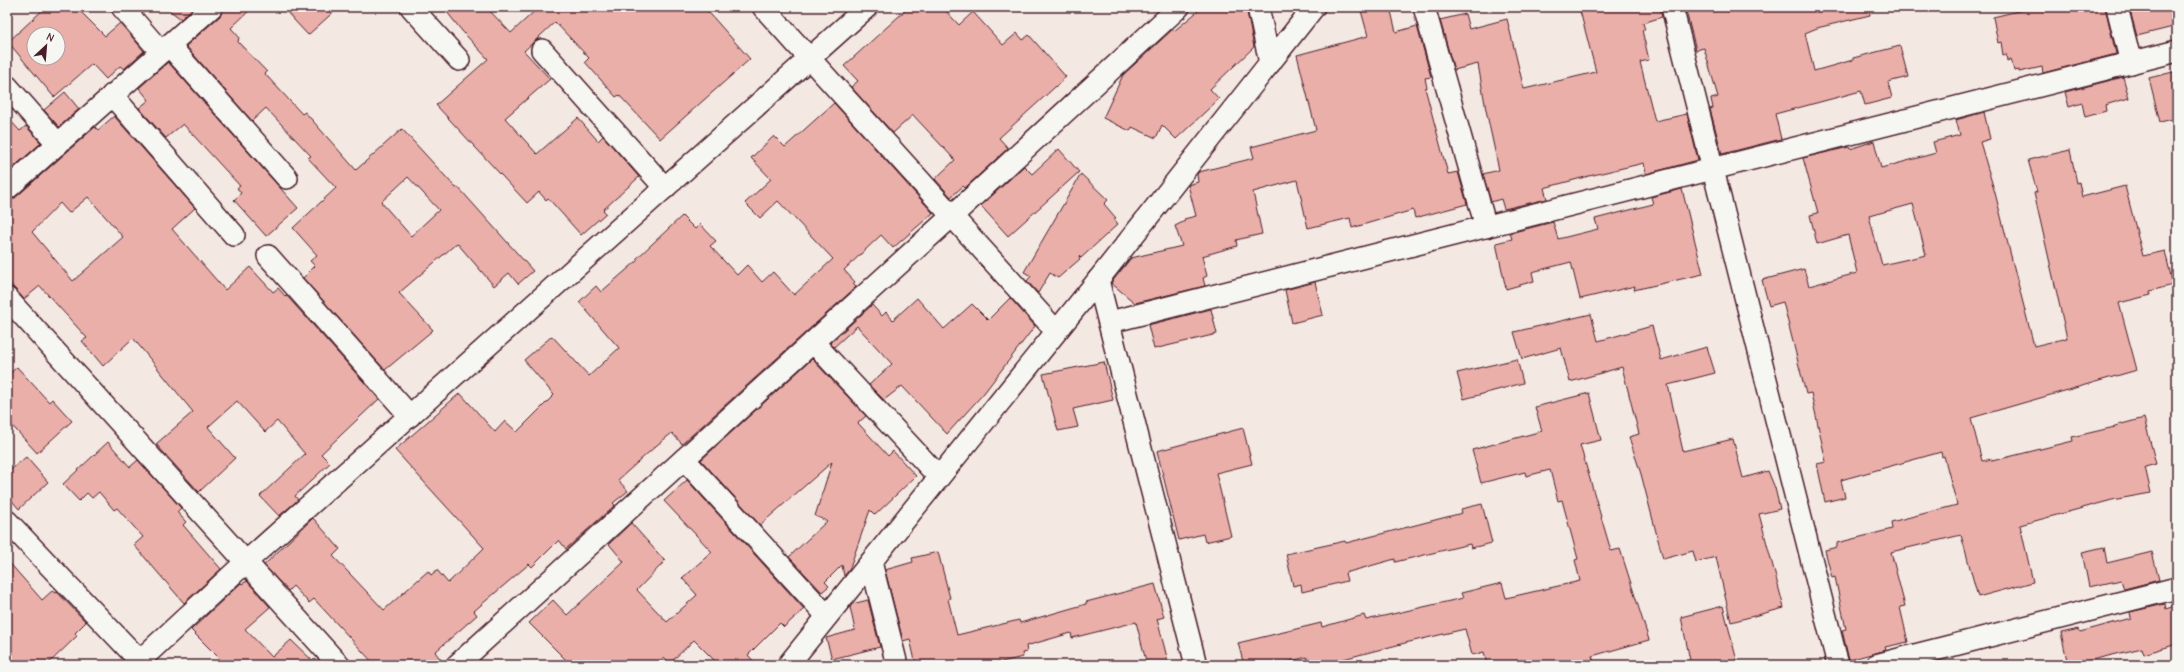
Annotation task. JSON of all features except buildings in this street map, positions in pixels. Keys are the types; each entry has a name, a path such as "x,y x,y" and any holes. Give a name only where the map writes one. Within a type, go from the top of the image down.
{"street":[{"path":"122,7 165,48 287,178"},
{"path":"7,189 212,7"},
{"path":"410,7 459,60"},
{"path":"763,7 1056,331"},
{"path":"7,521 137,663 247,561 666,188 866,7"},
{"path":"457,665 952,216 1179,7"},
{"path":"1258,7 1270,63"},
{"path":"788,665 1098,280 1314,7"},
{"path":"1424,7 1486,227"},
{"path":"1672,7 1838,665"},
{"path":"2117,7 2131,63"},
{"path":"542,50 666,188"},
{"path":"1110,322 2177,51"},
{"path":"7,86 58,144"},
{"path":"112,95 234,235"},
{"path":"268,256 410,416"},
{"path":"1098,280 1110,322 1196,665"},
{"path":"7,298 247,561 339,665"},
{"path":"813,342 939,477"},
{"path":"684,459 827,616"},
{"path":"871,562 897,665"},
{"path":"1876,665 2177,588"}]}
